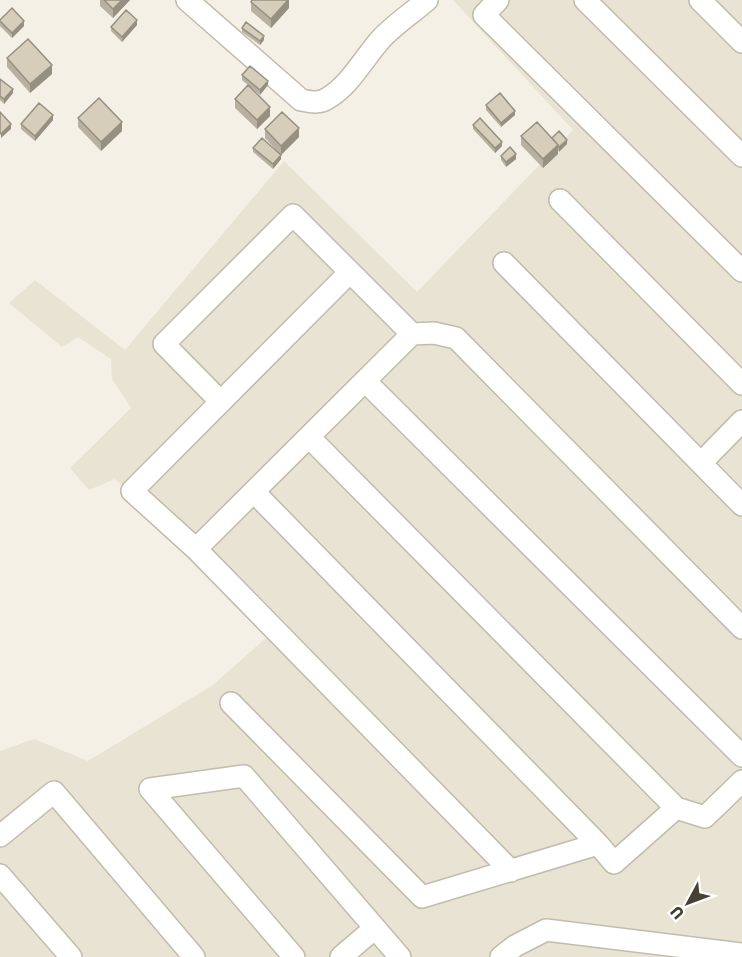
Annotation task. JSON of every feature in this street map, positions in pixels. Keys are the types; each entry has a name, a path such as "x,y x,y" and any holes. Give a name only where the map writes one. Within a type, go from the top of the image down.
{"street":[{"path":"187,0 302,100 320,102 329,98 341,87 383,37 427,0"},
{"path":"498,0 484,15 742,271"},
{"path":"585,0 742,156"},
{"path":"700,0 742,42"},
{"path":"560,200 742,384"},
{"path":"221,402 164,344 293,215 412,334"},
{"path":"504,263 742,505"},
{"path":"350,272 132,491 196,549 512,871"},
{"path":"196,549 412,334 434,333 456,338 742,628"},
{"path":"365,381 742,756"},
{"path":"701,463 742,421"},
{"path":"309,437 676,808 705,817 742,782"},
{"path":"254,492 614,863 676,808"},
{"path":"231,704 423,897 598,844"},
{"path":"294,957 150,789 244,776 400,957"},
{"path":"0,836 54,792 194,957"},
{"path":"0,875 71,957"},
{"path":"341,957 375,928"},
{"path":"501,957 515,946 546,930 742,954"}],"shaded area":[{"path":"453,0 742,0 742,957 0,957 0,751 34,739 88,761 213,685 278,627 115,479 89,490 70,468 131,408 112,379 111,359 78,337 62,347 9,303 35,280 125,350 284,161 417,292 573,130"}],"building":[{"path":"104,0 122,0 113,9"},
{"path":"252,0 288,0 271,19 251,2"},
{"path":"12,8 24,21 12,33 0,20"},
{"path":"126,10 137,20 122,37 111,27"},
{"path":"246,22 264,36 260,41 242,28"},
{"path":"28,39 52,65 30,84 7,58"},
{"path":"250,66 268,81 260,90 242,75"},
{"path":"0,79 13,89 4,99 0,96"},
{"path":"248,85 270,107 257,120 235,99"},
{"path":"500,93 515,111 501,123 486,105"},
{"path":"99,98 122,122 101,142 78,118"},
{"path":"39,103 53,115 35,136 21,124"},
{"path":"0,112 11,124 1,134 0,133"},
{"path":"282,112 299,128 281,146 265,129"},
{"path":"480,118 502,142 495,148 473,125"},
{"path":"537,122 558,145 543,159 521,136"},
{"path":"559,131 567,140 559,147 552,138"},
{"path":"262,138 281,155 273,164 253,148"},
{"path":"510,147 516,154 506,162 501,156"}]}
